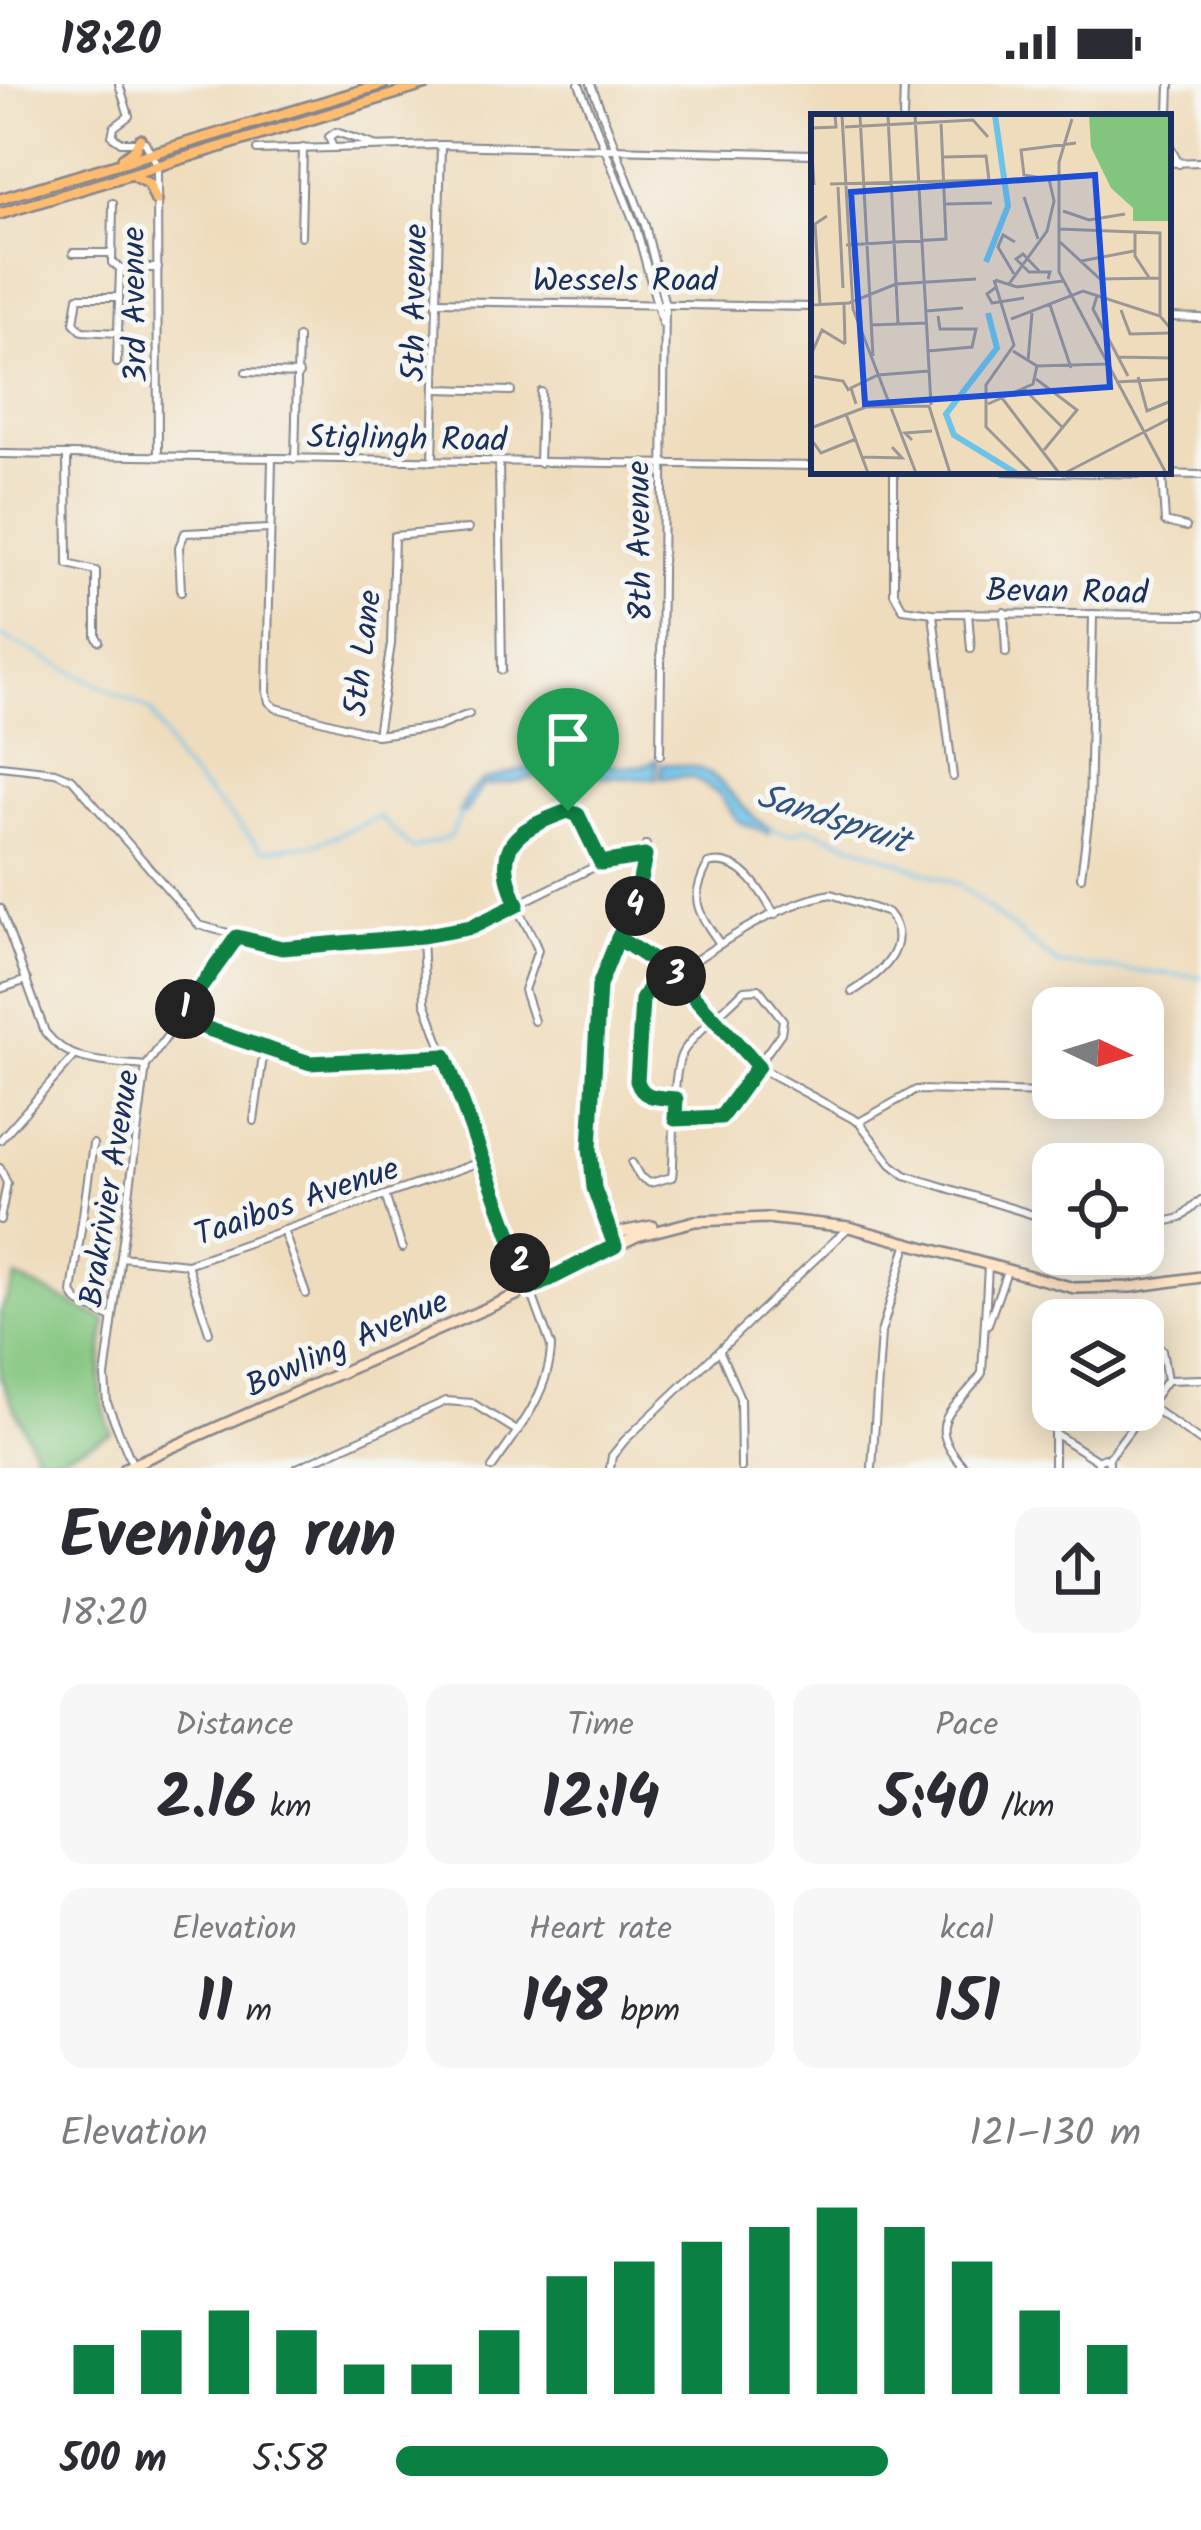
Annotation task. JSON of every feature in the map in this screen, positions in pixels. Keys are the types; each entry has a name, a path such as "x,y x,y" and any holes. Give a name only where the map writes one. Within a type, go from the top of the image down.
{"main road":[{"path":"0,214 130,175 154,160 383,84"},
{"path":"0,199 427,84"},
{"path":"80,176 89,168 128,155 140,140"},
{"path":"130,175 149,184 155,201"},
{"path":"0,188 19,193"},
{"name":"Bowling Avenue","path":"134,1466 665,1226 743,1218 849,1227 1067,1287 1097,1289 1201,1277"},
{"path":"611,1234 665,1226"}],"street":[{"path":"119,84 128,118 112,134 121,142 140,140 154,160"},
{"path":"579,84 603,149 640,226"},
{"path":"591,84 640,226"},
{"path":"903,114 904,84"},
{"path":"1169,114 1170,84"},
{"path":"333,148 328,137 336,132 376,146"},
{"path":"257,150 440,145 811,154"},
{"name":"5th Avenue","path":"433,461 440,145"},
{"path":"301,236 303,148"},
{"path":"1171,149 1179,164"},
{"name":"3rd Avenue","path":"154,160 158,457"},
{"path":"1171,163 1201,162"},
{"path":"113,202 112,263 120,268 158,268"},
{"name":"8th Avenue","path":"640,226 663,326 660,755"},
{"path":"73,253 111,253"},
{"path":"117,363 120,268"},
{"path":"118,333 82,331 74,323 80,296 119,297"},
{"name":"Wessels Road","path":"436,302 811,307"},
{"path":"1171,317 1201,318"},
{"path":"295,459 298,338"},
{"path":"246,372 299,374"},
{"path":"434,389 511,392"},
{"path":"539,463 541,392"},
{"name":"Stiglingh Road","path":"0,454 811,466"},
{"path":"68,456 68,564 96,571 99,641"},
{"path":"182,592 179,547 184,533 270,529 272,459"},
{"path":"499,462 502,670"},
{"path":"894,474 894,599 903,609 933,613 953,777"},
{"path":"1186,527 1172,526 1164,519 1162,474 1201,475"},
{"name":"5th Lane","path":"270,529 268,702 377,735 392,644 394,536 468,529"},
{"path":"1004,612 1006,652"},
{"name":"Bevan Road","path":"933,613 1201,615"},
{"path":"968,613 971,649"},
{"path":"1081,877 1089,814 1094,614"},
{"path":"377,735 436,728 470,714"},
{"path":"0,766 55,772 72,779 194,922 282,948 472,927 601,863 645,856"},
{"path":"534,1022 524,990 538,950 505,869 516,837 525,827 573,812 601,863"},
{"path":"615,1246 594,1188 590,1148 599,986 638,897 646,845"},
{"path":"720,944 696,907 708,863 738,868 756,883 775,915"},
{"path":"674,975 775,915 831,893 891,916 897,938 883,972 852,992"},
{"path":"0,908 48,1036 73,1058 146,1066"},
{"path":"422,936 425,1002 551,1354 533,1405 492,1468"},
{"name":"Brakrivier Avenue","path":"134,1466 105,1395 146,1066 237,937"},
{"path":"618,938 674,975 758,1066 859,1122 905,1175 1032,1214"},
{"path":"661,965 642,1000 637,1081 645,1095 676,1099"},
{"path":"0,989 27,980"},
{"path":"632,1163 650,1184 672,1177 676,1099 680,1056 744,990 759,989 784,1023 758,1066 721,1117 675,1119"},
{"path":"178,1019 324,1065 445,1056"},
{"path":"254,1120 264,1048"},
{"path":"0,1140 73,1058"},
{"path":"859,1122 916,1090 1032,1093"},
{"path":"92,1144 72,1294 78,1302 112,1318"},
{"name":"Taaibos Avenue","path":"121,1257 187,1264 484,1160"},
{"path":"0,1168 7,1183 0,1220"},
{"path":"385,1194 402,1249"},
{"path":"1164,1222 1181,1218 1201,1200"},
{"path":"610,1468 612,1456 625,1440 849,1227"},
{"path":"283,1230 306,1294"},
{"path":"872,1468 881,1333 908,1241"},
{"path":"187,1264 209,1332"},
{"path":"965,1468 946,1444 946,1416 980,1376 988,1266"},
{"path":"986,1328 1006,1271"},
{"path":"720,1352 740,1398 741,1468"},
{"path":"1164,1362 1164,1384"},
{"path":"1167,1380 1201,1379"},
{"path":"297,1468 446,1401 472,1403 517,1432"},
{"path":"1164,1416 1201,1442"},
{"path":"1054,1433 1098,1464 1109,1464 1131,1431"},
{"path":"1054,1433 1054,1466"}],"green space":[{"path":"16,1277 106,1320 101,1391 112,1433 41,1465 0,1377 0,1313"}],"water":[{"path":"578,754 583,760 631,767 657,759 656,779 603,777 575,762 525,780 482,786 465,813 459,812 482,781"},
{"path":"662,764 693,767 711,775 770,828 769,834 738,821 719,794 692,777 661,778"}],"waterway":[{"name":"Sandspruit","path":"0,635 151,711 178,762 263,850 316,844 379,817 412,849 450,837 463,810"},
{"name":"Sandspruit","path":"768,829 790,834 808,828 959,885 1058,964 1201,977"}],"route":[{"path":"568,811 525,827 516,837 505,874 517,905 472,927 422,936 282,948 237,937 178,1019 324,1065 445,1056 530,1289 615,1246 594,1188 590,1148 599,986 618,938 661,965 674,975 758,1066 723,1115 714,1120 675,1119 676,1099 641,1091 637,1081 642,1000 661,965 632,947 618,938 642,885 645,856 601,863 578,815 568,811"}]}
